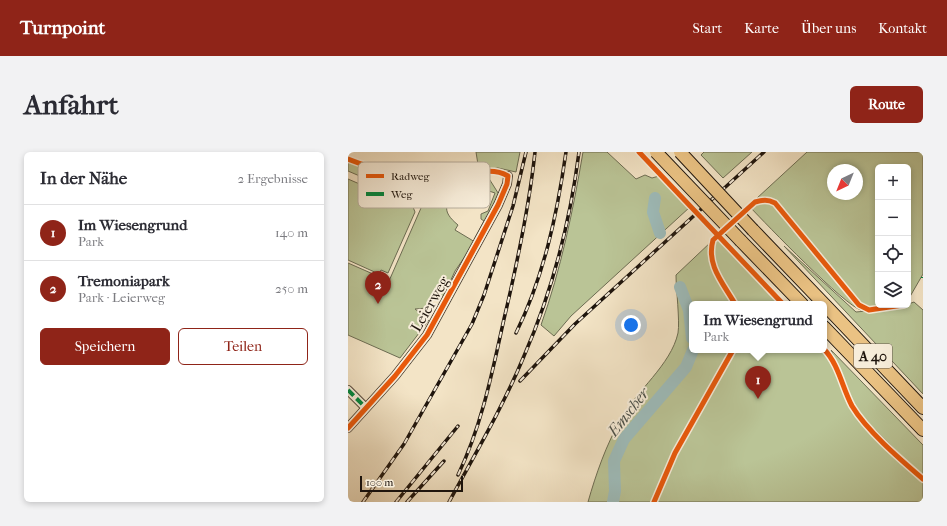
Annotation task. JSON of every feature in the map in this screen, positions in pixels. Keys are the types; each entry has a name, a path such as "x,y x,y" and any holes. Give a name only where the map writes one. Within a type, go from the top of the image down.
{"highway":[{"path":"656,152 799,301"},
{"name":"A 40","path":"680,152 821,301"},
{"name":"A 40","path":"827,307 923,408"},
{"name":"A 40","path":"827,331 923,430"}],"street":[{"name":"Leierweg","path":"348,428 395,376 434,326 498,205 507,184 508,176"},
{"path":"348,390 366,408"}],"green space":[{"path":"476,152 520,152 516,172 498,168 490,169 490,162 478,162"},
{"path":"583,152 607,152 636,179 645,175 652,178 659,176 690,207 571,316 554,336 541,325 555,283 566,240"},
{"path":"704,152 752,152 723,178 701,155"},
{"path":"807,152 923,152 923,274 911,295 911,164 875,164 875,307 870,308 860,305 773,199 765,197 756,199"},
{"path":"348,161 358,165 358,175 348,171"},
{"path":"348,179 358,183 358,208 413,208 415,212 388,273 381,270 379,274 348,260"},
{"path":"490,180 500,196 477,239 475,238 484,221 481,219 481,214 488,211 490,208 495,193 490,191"},
{"path":"763,201 771,202 778,209 861,310 839,295 750,207 755,203"},
{"path":"421,208 447,208 452,220 458,225 455,230 475,242 455,271 443,297 433,296 427,308 415,309 429,320 400,358 348,335 348,263 389,281"},
{"path":"718,237 778,301 734,301 717,272 713,254 714,245"},
{"path":"712,241 710,260 732,301 689,301 689,353 826,353 832,359 829,362 833,361 852,408 860,420 923,482 923,502 588,502 602,460 621,419 635,398 661,367 674,345 678,333 676,275"},
{"path":"784,246 856,312 911,308 911,303 914,302 923,310 923,394"},
{"path":"831,350 923,445 923,477 863,418 854,405"}],"waterway":[{"name":"Emscher","path":"655,198 653,212 660,233"},
{"name":"Emscher","path":"680,287 689,310"},
{"name":"Emscher","path":"613,502 615,491 614,461 624,439 686,367 692,353"}],"railway":[{"path":"363,502 404,444 472,324 484,295 513,206 526,152"},
{"path":"458,475 474,437 490,379 522,236 535,152"},
{"path":"516,333 526,311 542,267 554,222 566,152"},
{"path":"449,502 507,394 534,332 559,256 571,204 579,152"},
{"path":"520,381 575,324 764,152"},
{"path":"396,502 458,426"},
{"path":"407,502 444,461"}],"marked path":[{"path":"348,390 366,408"}],"cycle path":[{"path":"639,152 780,301"},
{"path":"348,159 358,163"},
{"path":"348,428 395,376 427,335 498,205 507,184 508,176 501,173 490,172"},
{"path":"733,301 717,274 714,266 711,249 713,240 755,202 765,200 775,203 859,305 869,310 883,308"},
{"path":"654,502 675,453 731,353"},
{"path":"827,353 840,376 852,406 858,416 885,445 923,479"}],"place":[{"name":"Tremoniapark","path":"378,304"},
{"name":"Im Wiesengrund","path":"758,399"}]}
